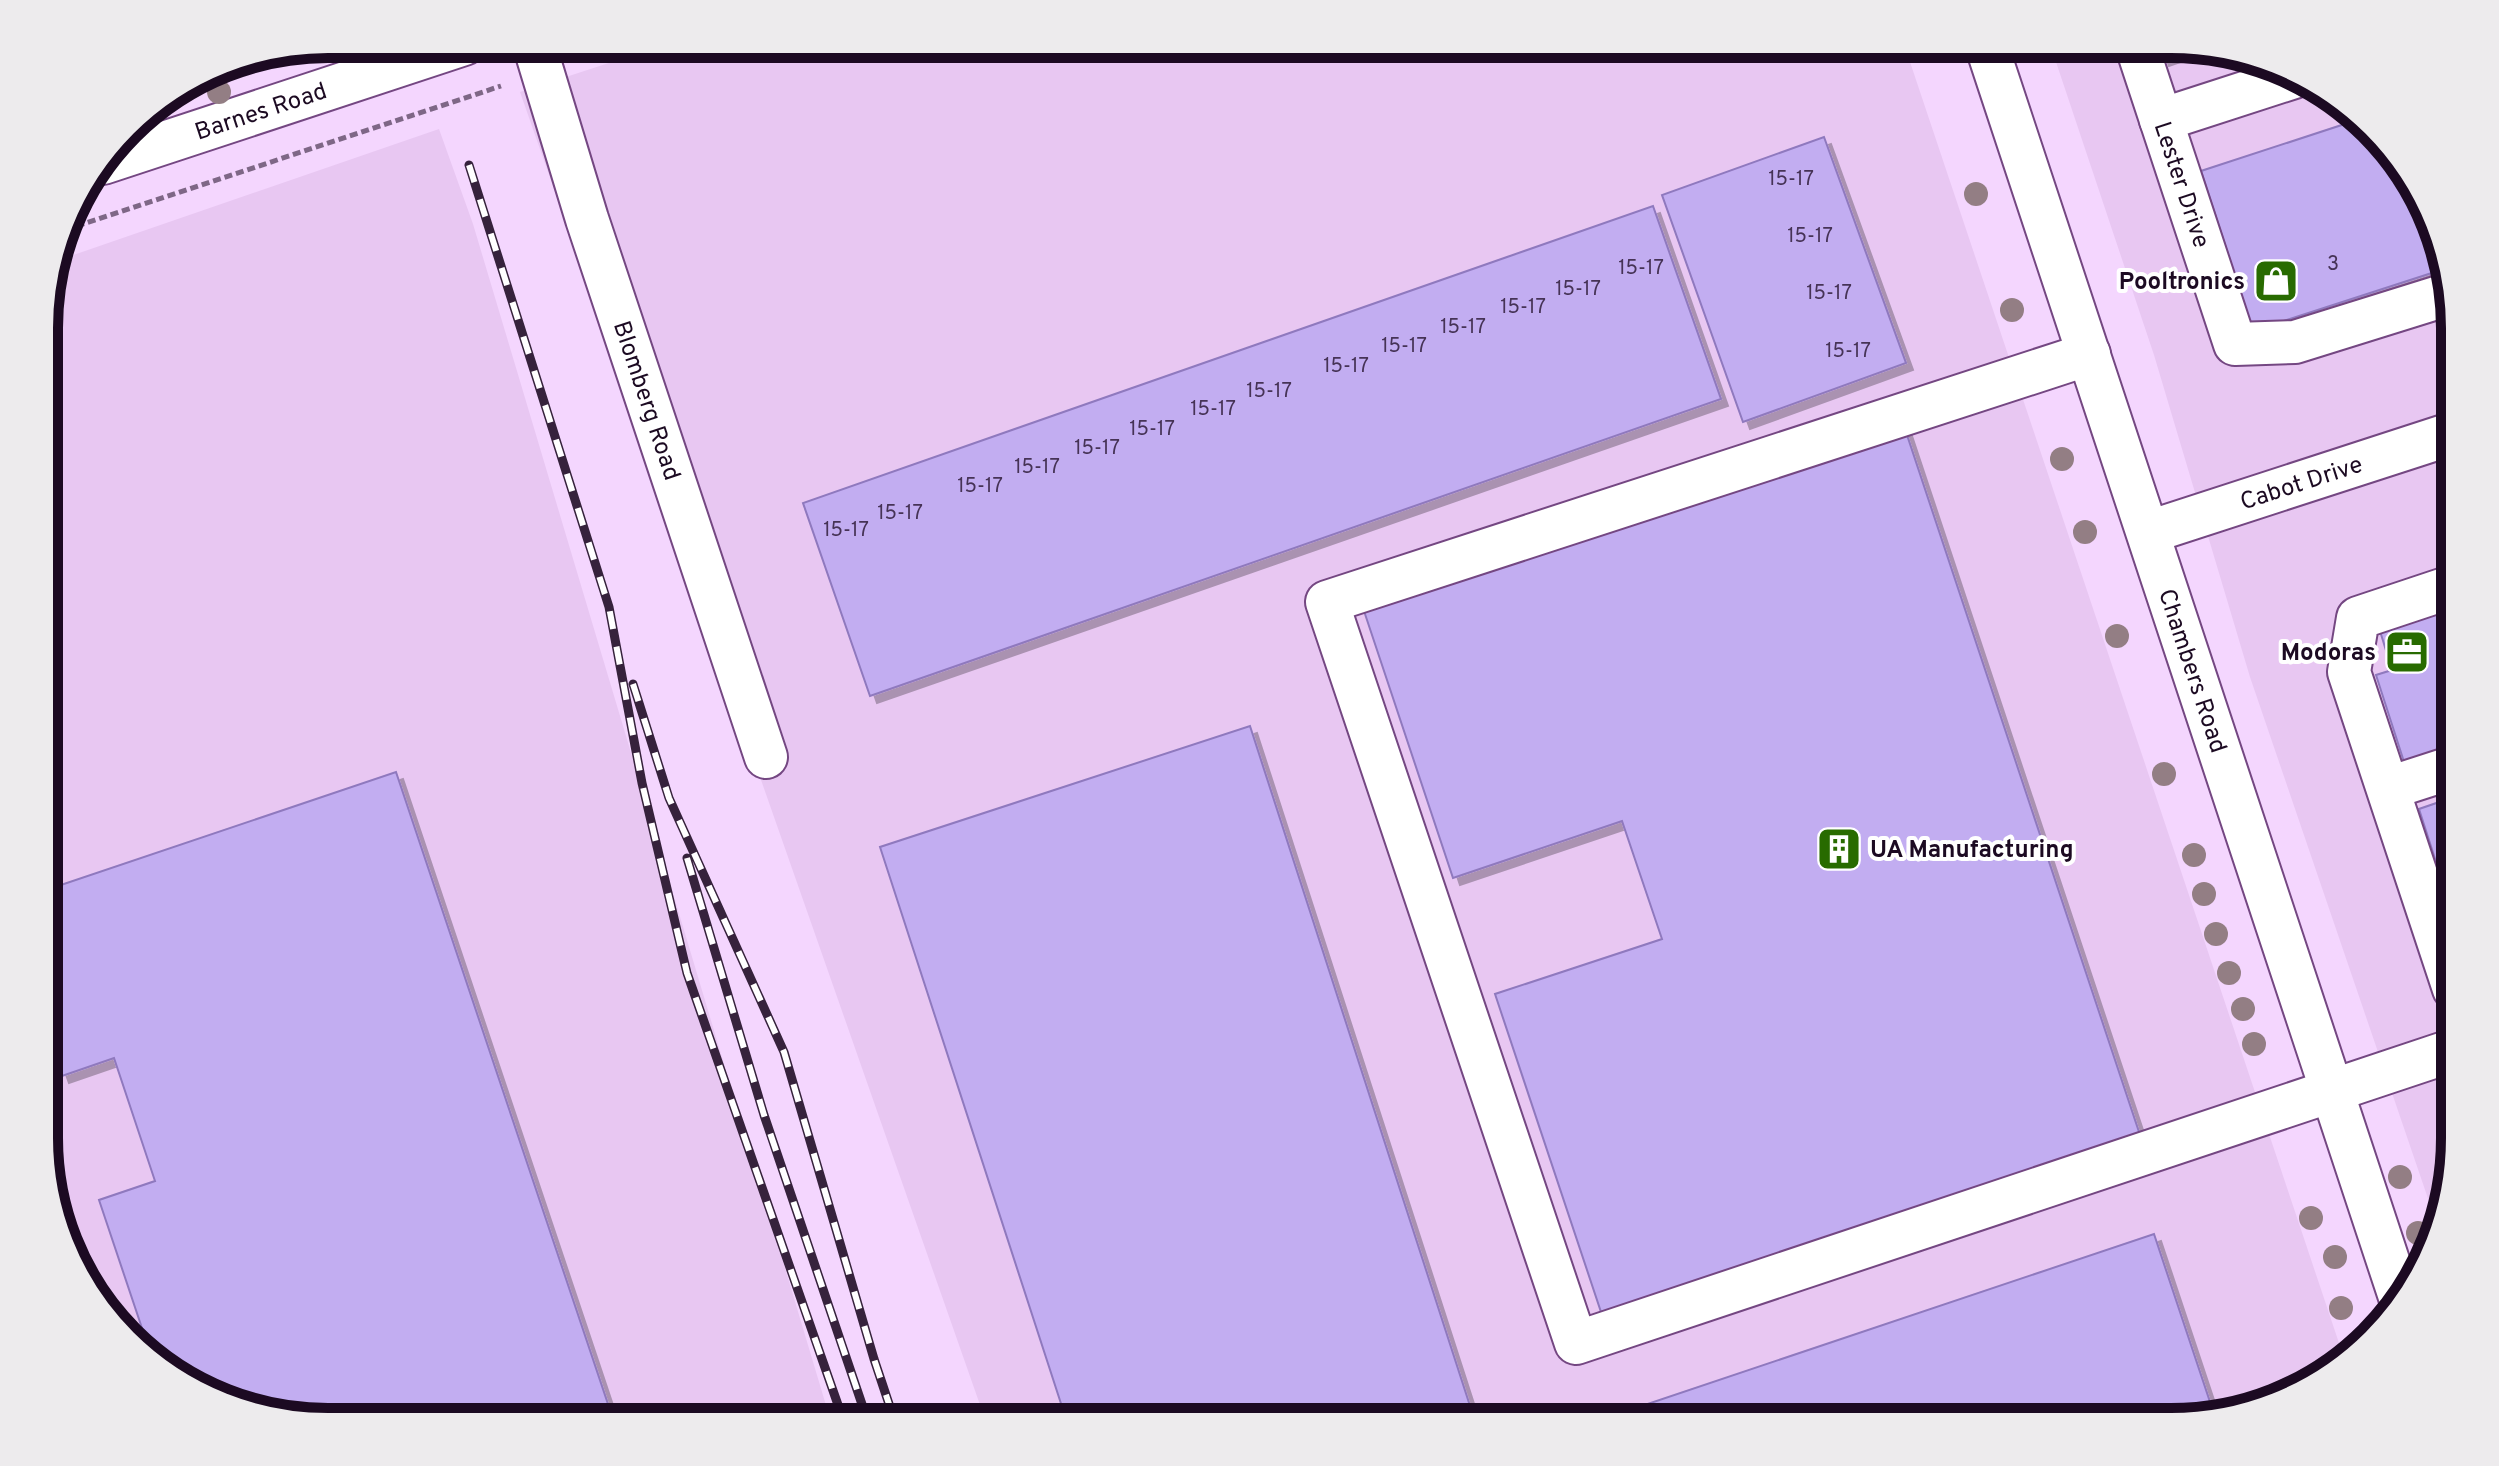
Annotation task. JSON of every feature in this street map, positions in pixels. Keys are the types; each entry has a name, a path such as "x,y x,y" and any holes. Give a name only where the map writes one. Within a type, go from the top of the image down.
{"street":[{"name":"Barnes Road","path":"119,158 422,58"},
{"name":"Blomberg Road","path":"538,58 592,234 766,757"},
{"name":"Chambers Road","path":"1991,58 2396,1286"},
{"name":"Lester Drive","path":"2141,58 2235,344 2295,342 2439,297"},
{"path":"2161,120 2280,82"},
{"path":"2089,354 1327,602 1576,1343 2440,1055"},
{"name":"Cabot Drive","path":"2149,532 2440,438"},
{"path":"2440,591 2358,618 2349,672 2440,924"},
{"path":"2389,788 2440,772"}],"path":[{"path":"79,225 538,58"}],"shaded area":[{"path":"624,58 1909,58 2340,1347 2306,1372 2274,1387 2224,1403 2189,1407 981,1408 520,92"},
{"path":"2055,58 2206,60 2241,67 2306,94 2349,125 2374,150 2395,178 2427,241 2436,275 2440,310 2440,1156 2431,1208 2250,677 2154,355"},
{"path":"439,129 473,224 827,1408 293,1406 258,1399 225,1387 178,1362 150,1341 125,1316 94,1273 67,1208 60,1173 58,1138 58,328 60,293 68,257"}],"building":[{"path":"2347,123 2374,150 2395,178 2427,241 2435,272 2253,331 2201,171"},
{"path":"1824,137 1906,363 1743,422 1662,195"},
{"path":"1653,206 1721,399 870,696 803,503"},
{"name":"UA Manufacturing","path":"1905,429 2140,1135 1602,1315 1495,994 1662,939 1622,821 1453,878 1364,611"},
{"path":"2440,612 2440,754 2405,765 2376,675 2392,670 2380,631"},
{"path":"1250,726 1470,1407 1062,1408 880,847"},
{"path":"396,772 609,1408 293,1406 258,1399 225,1387 193,1372 150,1341 144,1335 99,1200 155,1181 114,1058 62,1076 58,1065 58,886"},
{"path":"2440,802 2440,874 2419,809"},
{"path":"2154,1234 2211,1405 2189,1407 1638,1407"}],"railway":[{"path":"469,165 609,607 642,783 687,973 839,1408"},
{"path":"633,684 669,798 784,1052 890,1408"},
{"path":"687,858 764,1115 863,1408"}],"place":[{"name":"Pooltronics","path":"2276,281"},
{"name":"Modoras","path":"2407,652"},
{"name":"UA Manufacturing","path":"1839,849"}]}
